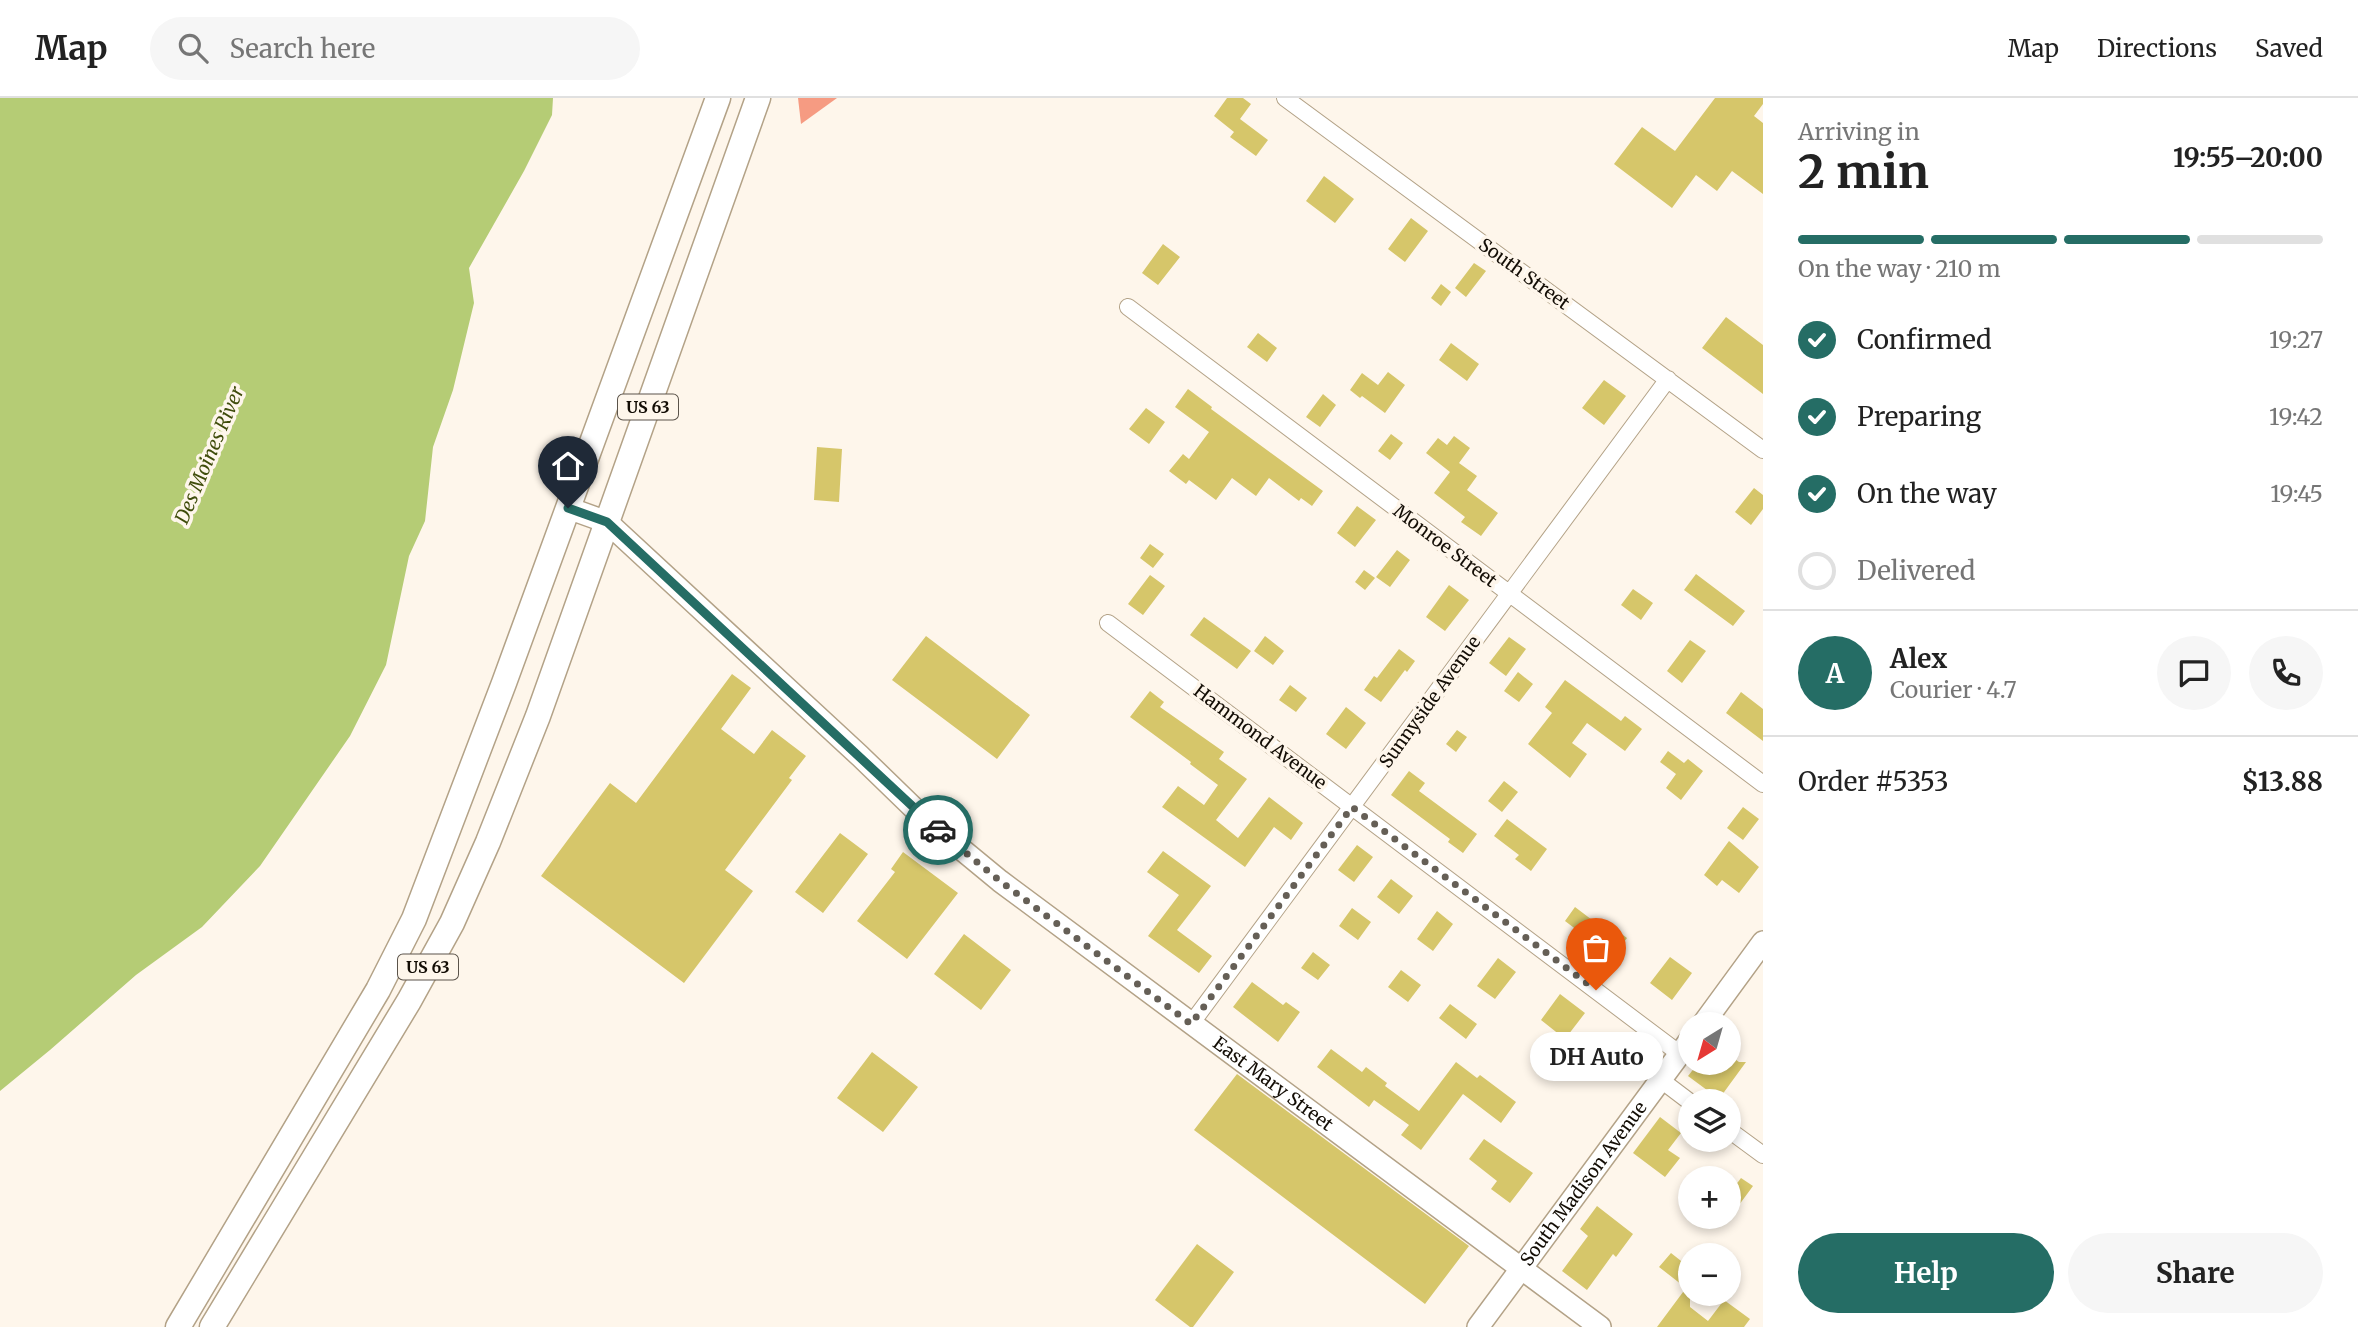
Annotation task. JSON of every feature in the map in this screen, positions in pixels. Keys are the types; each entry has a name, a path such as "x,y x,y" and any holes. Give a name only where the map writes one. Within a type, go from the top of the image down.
{"highway":[{"name":"US 63","path":"178,1327 378,990 414,919 505,682 718,98"},
{"name":"US 63","path":"212,1327 410,1001 452,923 488,842 538,716 758,98"}],"main road":[{"name":"East Mary Street","path":"568,508 607,522 926,820 1000,881 1600,1327"},
{"path":"1712,1012 1763,942"},
{"name":"South Madison Avenue","path":"1478,1327 1678,1057"}],"street":[{"name":"South Street","path":"1285,98 1763,450"},
{"name":"Monroe Street","path":"1128,307 1763,784"},
{"name":"Sunnyside Avenue","path":"1191,1024 1668,379"},
{"name":"Hammond Avenue","path":"1108,623 1352,807 1678,1042"},
{"path":"1661,1080 1678,1093"},
{"path":"1741,1139 1763,1155"}],"shaded area":[{"path":"798,98 837,98 801,124"}],"water":[{"name":"Des Moines River","path":"0,98 553,98 552,115 469,268 474,303 453,390 433,447 425,521 409,556 386,665 350,736 260,866 202,927 136,975 0,1091"}],"building":[{"path":"1227,98 1243,98 1251,104 1240,119 1268,140 1256,156 1230,137 1234,132 1214,116"},
{"path":"1715,98 1763,98 1763,104 1754,116 1763,123 1763,194 1732,171 1717,191 1696,175 1672,208 1614,164 1642,127 1675,151"},
{"path":"1324,176 1354,199 1335,223 1306,201"},
{"path":"1411,218 1428,231 1405,262 1388,249"},
{"path":"1163,244 1180,257 1158,285 1142,273"},
{"path":"1474,263 1486,271 1466,297 1455,288"},
{"path":"1441,284 1451,292 1441,306 1431,298"},
{"path":"1726,317 1763,345 1763,394 1702,348"},
{"path":"1258,333 1277,348 1267,362 1247,347"},
{"path":"1451,343 1479,364 1467,381 1439,360"},
{"path":"1388,372 1405,385 1385,413 1350,390 1362,373 1378,385"},
{"path":"1604,380 1626,396 1604,425 1582,408"},
{"path":"1188,389 1323,491 1312,506 1301,498 1299,501 1269,478 1256,496 1232,478 1216,500 1189,480 1186,484 1169,471 1183,454 1189,459 1209,432 1175,407"},
{"path":"1323,394 1336,405 1320,427 1306,417"},
{"path":"1146,408 1165,422 1149,444 1129,429"},
{"path":"1391,434 1403,443 1390,460 1378,451"},
{"path":"1454,436 1470,448 1459,463 1477,476 1467,490 1498,513 1481,536 1461,522 1465,517 1434,493 1450,472 1426,453 1438,438 1447,445"},
{"path":"817,447 842,449 839,502 814,500"},
{"path":"1754,488 1763,495 1763,509 1751,525 1735,512"},
{"path":"1357,506 1376,520 1355,547 1337,533"},
{"path":"1150,544 1164,554 1153,568 1140,558"},
{"path":"1397,550 1410,560 1390,587 1376,577"},
{"path":"1364,570 1375,578 1365,590 1355,582"},
{"path":"1696,574 1745,611 1733,626 1684,590"},
{"path":"1150,575 1165,586 1143,615 1128,604"},
{"path":"1449,585 1469,600 1445,631 1426,617"},
{"path":"1633,589 1653,603 1641,620 1621,605"},
{"path":"1204,617 1251,651 1237,669 1190,635"},
{"path":"926,636 1030,715 997,759 892,680"},
{"path":"1265,636 1284,651 1273,665 1254,651"},
{"path":"1509,637 1526,649 1506,676 1489,663"},
{"path":"1690,640 1706,651 1682,683 1667,671"},
{"path":"1399,649 1415,661 1381,702 1364,690"},
{"path":"1518,672 1533,684 1519,702 1504,691"},
{"path":"732,674 751,688 721,729 754,754 772,730 806,756 789,778 792,780 725,870 753,891 684,983 541,876 610,783 636,803"},
{"path":"1565,680 1621,721 1625,716 1642,729 1625,751 1587,723 1572,743 1587,754 1570,778 1528,744 1552,713 1545,707"},
{"path":"1290,685 1307,698 1296,712 1279,700"},
{"path":"1150,691 1164,702 1160,707 1224,752 1219,759 1247,779 1216,820 1238,838 1269,797 1303,823 1291,840 1274,827 1245,867 1162,807 1178,786 1204,805 1218,785 1130,717"},
{"path":"1741,692 1763,709 1763,741 1726,713"},
{"path":"1346,707 1366,723 1346,749 1326,734"},
{"path":"1457,730 1467,737 1456,752 1446,744"},
{"path":"1668,751 1684,763 1688,759 1703,771 1681,800 1666,788 1676,774 1660,762"},
{"path":"1409,771 1425,783 1419,791 1477,834 1463,853 1448,842 1450,839 1391,795"},
{"path":"1504,781 1518,792 1502,812 1488,801"},
{"path":"1743,807 1759,819 1743,840 1727,828"},
{"path":"1507,819 1547,849 1531,871 1515,859 1519,855 1494,836"},
{"path":"840,833 868,854 823,913 795,892"},
{"path":"1729,841 1759,867 1739,893 1722,880 1717,886 1704,875"},
{"path":"1357,845 1373,857 1354,882 1338,870"},
{"path":"1163,851 1211,886 1177,930 1212,956 1199,973 1148,936 1179,895 1147,872"},
{"path":"903,852 958,893 907,959 857,921 895,872 891,869"},
{"path":"1391,879 1413,896 1399,914 1377,897"},
{"path":"1575,907 1604,929 1608,924 1627,938 1609,962 1590,948 1594,943 1565,921"},
{"path":"1352,908 1371,922 1358,940 1339,926"},
{"path":"1437,911 1453,924 1433,951 1417,939"},
{"path":"964,934 1011,970 981,1010 934,974"},
{"path":"1313,952 1330,965 1318,980 1301,968"},
{"path":"1670,957 1692,973 1672,1000 1650,983"},
{"path":"1498,958 1516,972 1495,999 1477,986"},
{"path":"1401,970 1421,985 1408,1002 1388,987"},
{"path":"1252,982 1283,1005 1286,1002 1300,1012 1278,1042 1233,1007"},
{"path":"1560,994 1585,1013 1565,1039 1541,1020"},
{"path":"1450,1004 1477,1024 1466,1039 1439,1018"},
{"path":"1331,1049 1362,1072 1366,1067 1387,1083 1385,1086 1419,1111 1456,1062 1477,1078 1480,1075 1516,1102 1501,1123 1463,1094 1421,1150 1401,1135 1409,1125 1374,1100 1369,1107 1317,1067"},
{"path":"872,1052 918,1087 883,1132 837,1098"},
{"path":"1237,1074 1469,1246 1425,1304 1194,1130"},
{"path":"1737,1075 1726,1089 1706,1089 1688,1076"},
{"path":"1660,1117 1678,1131 1678,1137 1668,1150 1680,1158 1665,1177 1633,1153"},
{"path":"1484,1139 1533,1173 1510,1203 1491,1189 1497,1181 1469,1159"},
{"path":"1741,1178 1753,1186 1741,1202"},
{"path":"1597,1206 1633,1234 1616,1257 1613,1254 1587,1290 1562,1271 1588,1236 1580,1229"},
{"path":"1197,1244 1234,1272 1193,1327 1190,1327 1155,1300"},
{"path":"1671,1253 1678,1259 1678,1282 1659,1267"},
{"path":"1678,1299 1678,1306 1690,1306 1708,1321 1719,1306 1732,1306 1750,1319 1744,1327 1657,1327"}],"way so far":[{"path":"938,830 1000,881 1191,1024 1352,807 1596,990"}],"place":[{"name":"DH Auto","path":"1596,990"}],"route":[{"path":"568,508 607,522 938,830"}]}
